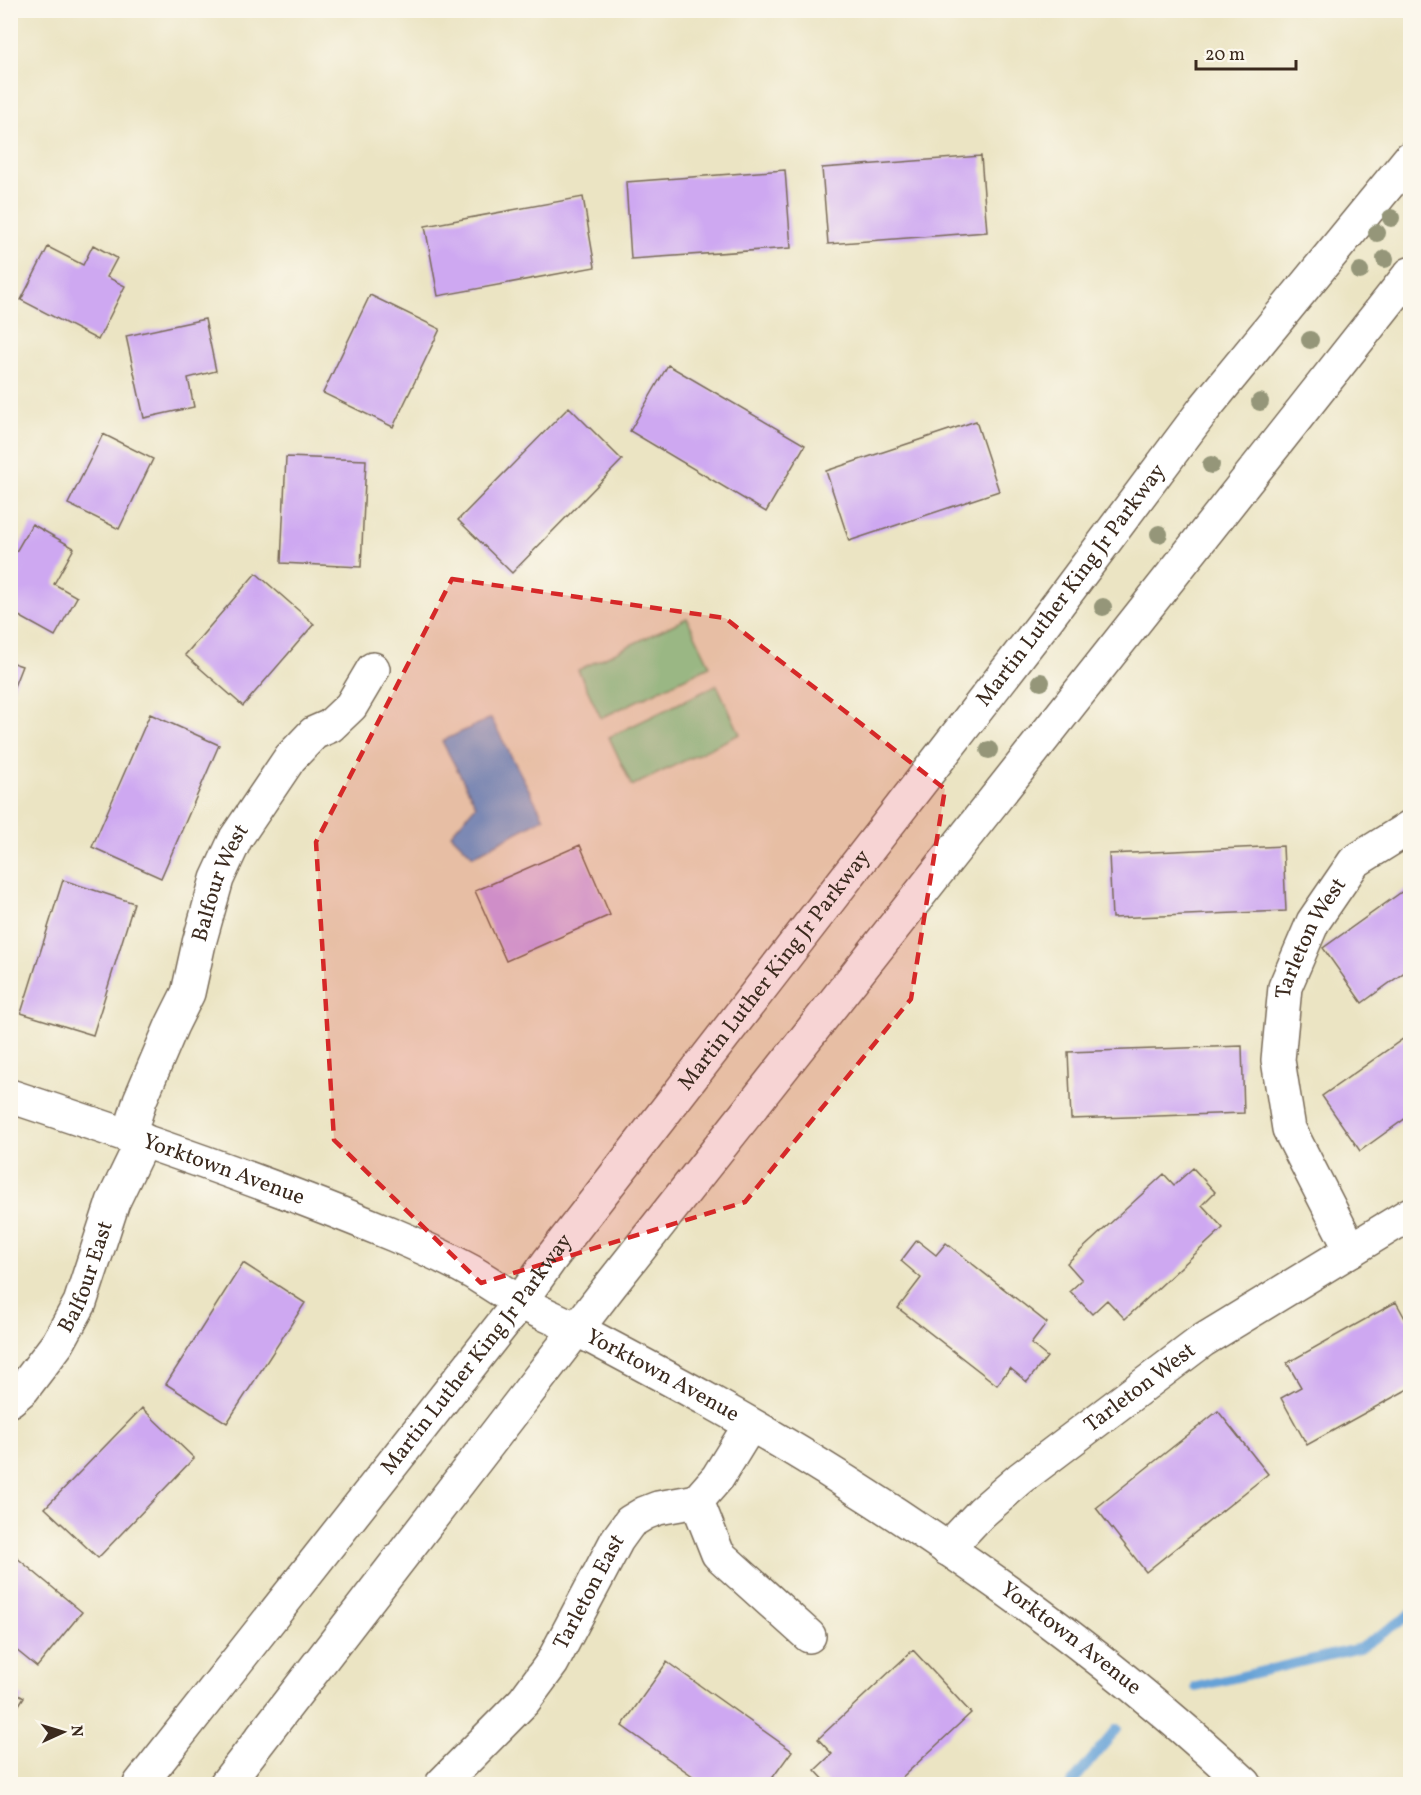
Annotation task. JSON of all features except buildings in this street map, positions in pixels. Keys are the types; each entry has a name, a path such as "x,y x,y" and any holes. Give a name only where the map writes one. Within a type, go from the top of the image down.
{"main road":[{"name":"Martin Luther King Jr Parkway","path":"140,1785 520,1302 549,1261 1044,623 1204,409 1410,158"},
{"path":"226,1785 576,1329 1410,274"},
{"name":"Balfour West","path":"136,1138 140,1100 188,993 216,879 236,838 290,758 314,733 330,726 351,705 373,669"},
{"name":"Tarleton West","path":"1351,1250 1289,1129 1278,1060 1285,987 1313,922 1354,862 1410,827"},
{"name":"Yorktown Avenue","path":"10,1096 246,1177 396,1236 467,1270 520,1302 576,1329 750,1425 845,1481 1053,1624 1202,1744 1245,1785"},
{"name":"Balfour East","path":"10,1400 23,1389 58,1343 80,1303 136,1138"},
{"name":"Tarleton West","path":"947,1549 982,1512 1021,1478 1202,1341 1410,1214"},
{"path":"750,1425 718,1478 697,1501 718,1554 809,1636"},
{"name":"Tarleton East","path":"442,1785 524,1701 552,1663 617,1540 630,1522 658,1508 697,1501"}],"highlighted area":[{"path":"452,579 725,618 945,789 911,999 745,1202 481,1283 334,1140 316,842"}],"green space":[{"path":"687,618 710,666 601,718 578,670"},
{"path":"717,685 740,734 632,786 609,737"}],"water":[{"path":"491,718 544,818 473,856 451,834 476,805 442,741"}],"waterway":[{"path":"1196,1687 1360,1648 1410,1615"},
{"path":"1071,1784 1117,1729"}]}
